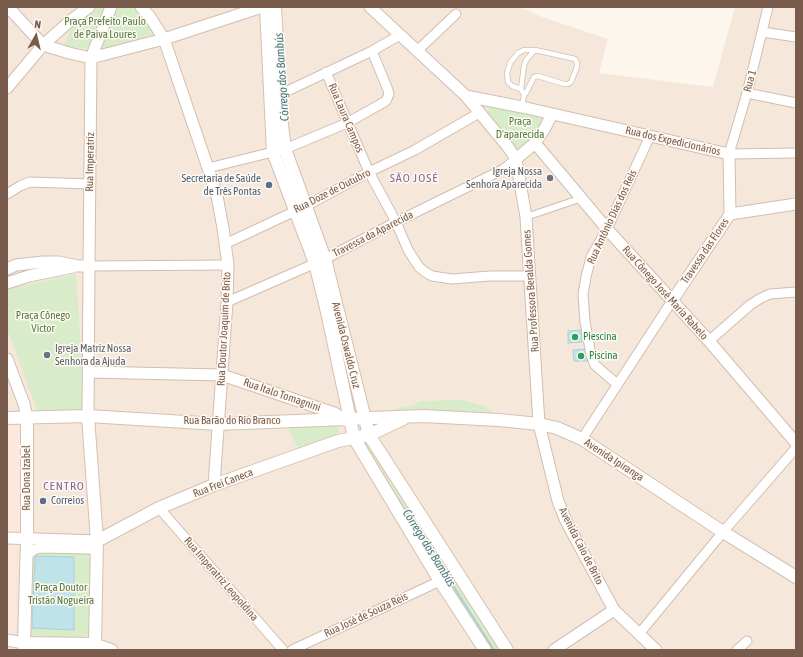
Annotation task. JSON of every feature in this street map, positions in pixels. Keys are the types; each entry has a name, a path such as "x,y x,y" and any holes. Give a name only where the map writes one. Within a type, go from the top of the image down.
{"main road":[{"name":"Avenida Oswaldo Cruz","path":"266,7 279,151 320,261 369,435 507,650"},
{"name":"Avenida Oswaldo Cruz","path":"275,7 281,94 279,151"},
{"name":"Avenida Oswaldo Cruz","path":"320,261 341,418 440,581 485,650"},
{"name":"Rua Barão do Rio Branco","path":"88,416 218,424 364,418"},
{"path":"7,418 88,416 97,546 95,647 24,646 27,540"},
{"name":"Rua Dona Izabel","path":"27,417 27,540"},
{"name":"Avenida Ipiranga","path":"369,435 408,417"},
{"name":"Avenida Ipiranga","path":"364,418 408,417 499,420 539,424 557,428 582,439 723,532 796,577"},
{"name":"Rua Frei Caneca","path":"97,546 159,508 214,485 338,441 369,435"}],"street":[{"path":"8,7 43,45 92,58 164,39 262,7"},
{"path":"7,88 43,45 88,7"},
{"path":"92,58 111,7"},
{"path":"141,7 150,16 164,39"},
{"path":"370,7 466,96 516,159 535,143 552,114 466,96"},
{"name":"Rua 1","path":"730,154 768,7"},
{"path":"417,51 456,14"},
{"path":"762,32 796,37"},
{"path":"281,94 372,51 400,35"},
{"name":"Rua Doutor Joaquim de Brito","path":"164,39 217,196 228,264 227,302 214,485"},
{"path":"208,168 279,151 347,123 386,101 388,98 388,90 372,51"},
{"name":"Rua Imperatriz","path":"83,266 90,184 92,58"},
{"name":"Rua Laura Campos","path":"326,72 369,172 396,222 408,250 419,267 432,276 452,279 490,276 530,276"},
{"path":"747,93 796,103"},
{"path":"479,113 492,101"},
{"name":"Rua Doze de Outubro","path":"225,244 300,209 369,172 415,150 479,113"},
{"name":"Rua dos Expedicionários","path":"552,114 730,154 796,153"},
{"name":"Rua Antônio Dias dos Reis","path":"617,384 595,365 591,355 584,322 583,294 591,257 607,229 650,136"},
{"name":"Rua Cônego José Maria Rabelo","path":"535,143 607,229 709,341 796,443"},
{"name":"Travessa das Flores","path":"582,439 730,214 730,154"},
{"name":"Rua Professora Beralda Gomes","path":"516,159 526,217 539,424"},
{"name":"Travessa da Aparecida","path":"227,302 320,261 504,169 516,159"},
{"path":"7,194 30,182 90,184"},
{"path":"526,217 582,198"},
{"path":"730,214 796,204"},
{"path":"7,269 16,265 43,262 58,262 83,266"},
{"path":"7,283 29,276 83,266 228,264"},
{"path":"83,266 88,372 88,416"},
{"path":"709,341 750,305 761,298 770,294 796,292"},
{"path":"7,359 24,404 27,417"},
{"name":"Rua Ítalo Tomagnini","path":"88,372 222,375 341,418"},
{"name":"Avenida Caio de Brito","path":"539,424 558,501 566,520 614,610 656,650"},
{"path":"639,634 723,532 796,448"},
{"name":"Rua Imperatriz Leopoldina","path":"159,508 283,650"},
{"path":"7,538 97,546"},
{"path":"27,555 40,548 89,549 97,546"},
{"name":"Rua José de Souza Reis","path":"292,650 440,581"},
{"path":"554,650 614,610"},
{"path":"7,640 24,646"},
{"path":"737,650 747,641"},
{"path":"95,647 112,650"}],"lane":[{"path":"522,107 524,94 526,93 534,77 538,76 568,84 571,82 577,68 577,63 574,59 535,50 524,50 518,53 510,63 507,73 508,82 512,86 521,89 524,94"},
{"path":"521,89 526,60 535,50"}],"shaded area":[{"path":"7,7 520,7 542,17 608,39 599,73 713,87 735,7 796,7 796,650 7,650"},
{"path":"22,421 22,534 7,533 7,422"},
{"path":"7,542 16,543 15,637 7,635"}],"green space":[{"name":"Praça Prefeito Paulo de Paiva Loures","path":"99,7 139,7 156,33 103,51 64,46 71,29"},
{"name":"Praça D'aparecida","path":"493,104 547,116 543,127 516,156 484,114"},
{"name":"Praça Cônego Victor","path":"76,274 85,411 37,410 7,329 7,289"},
{"path":"462,400 485,406 499,420 397,412 395,409 414,405 420,401"},
{"path":"334,423 339,430 337,435 298,448 286,424"},
{"path":"368,439 501,650 490,650 360,444"},
{"name":"Praça Doutor Tristão Nogueira","path":"38,550 88,551 94,554 90,633 83,638 37,639 29,635 31,555"}],"water":[{"name":"Piescina","path":"581,330 582,342 568,343 568,331"},
{"name":"Piscina","path":"587,349 590,361 574,361 573,350"},
{"path":"35,556 74,557 74,630 32,628"}],"waterway":[{"name":"Córrego dos Bambús","path":"396,496 494,650"}],"place":[{"name":"Igreja Nossa Senhora Aparecida","path":"550,178"},
{"name":"Secretaria de Saúde de Três Pontas","path":"269,185"},
{"name":"Piescina","path":"575,337"},
{"name":"Igreja Matriz Nossa Senhora da Ajuda","path":"47,355"},
{"name":"Piscina","path":"581,356"},
{"name":"Correios","path":"43,501"}],"district":[{"name":"SÃO JOSÉ","path":"414,178"},
{"name":"CENTRO","path":"64,486"}]}
